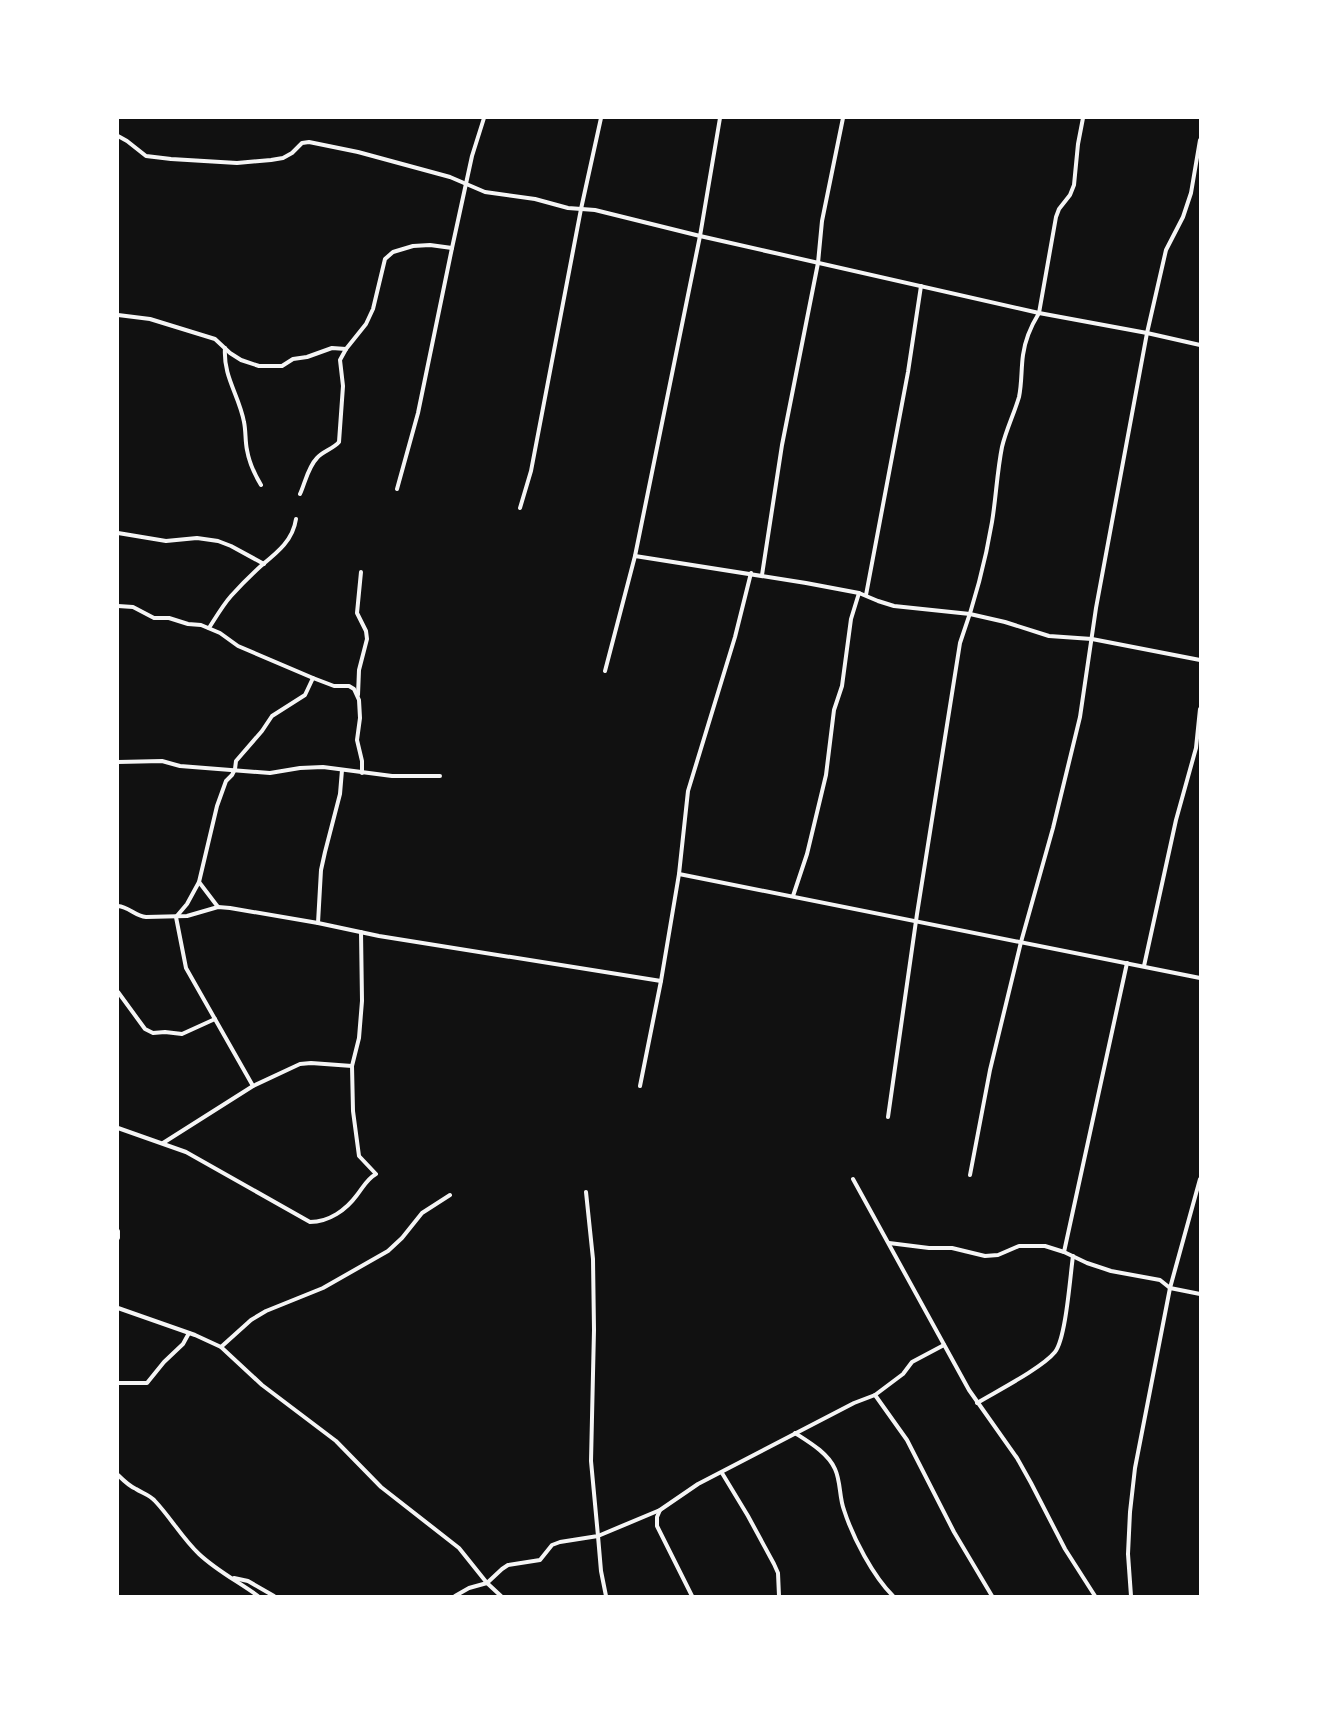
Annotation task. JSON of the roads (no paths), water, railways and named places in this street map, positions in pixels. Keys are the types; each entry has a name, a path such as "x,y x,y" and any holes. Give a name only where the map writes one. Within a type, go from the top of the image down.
{"street":[{"path":"397,489 418,413 465,184 484,118"},
{"path":"520,508 533,460 601,118"},
{"path":"605,671 635,556 700,236 720,118"},
{"path":"762,575 782,445 818,263 822,221 843,118"},
{"path":"888,1117 916,921 960,643 986,554 1002,449 1019,396 1023,356 1032,325 1038,313 1056,217 1074,185 1078,144 1084,118"},
{"path":"118,136 141,153 154,157 237,162 283,158 292,153 302,143 309,142 358,152 450,177 485,192 535,199 568,208 595,210 700,236 1038,313 1147,333 1200,345"},
{"path":"970,1175 990,1070 1021,942 1053,828 1080,717 1092,639 1147,333 1166,250 1183,217 1191,193 1200,140"},
{"path":"300,494 316,458 323,452 336,446 339,442 342,386 340,360 346,348 366,324 373,309 382,269 388,255 413,246 430,245 452,248"},
{"path":"866,595 908,372 921,286"},
{"path":"118,315 150,320 214,338 230,353 249,364 271,367 282,366 293,359 308,357 332,348 346,348"},
{"path":"225,348 224,360 244,422 247,451 261,486"},
{"path":"209,628 230,597 287,542 294,529 296,519"},
{"path":"118,533 166,541 197,538 218,540 264,564"},
{"path":"635,556 751,573 860,593 894,606 970,614 1005,622 1048,636 1092,639 1200,660"},
{"path":"361,572 357,613 365,629 367,639 359,670 358,695 360,718 357,740 362,761 362,773"},
{"path":"640,1086 661,981 679,874 688,791 732,646 751,573"},
{"path":"793,896 826,775 834,710 842,686 851,619 860,593"},
{"path":"118,606 133,607 152,617 169,618 184,624 201,625 220,633 238,646 313,678 334,686 349,686 358,695"},
{"path":"176,916 187,904 199,882 217,806 226,781 235,769 236,762 272,716 301,699 309,690 313,678"},
{"path":"1144,966 1176,820 1196,748 1200,709"},
{"path":"118,762 162,762 180,766 270,773 311,768 414,777 440,776"},
{"path":"318,923 321,870 340,794 342,770"},
{"path":"679,874 1200,978"},
{"path":"199,882 218,907"},
{"path":"118,906 132,910 140,916 192,915 218,907 318,923 378,936 661,981"},
{"path":"176,916 186,968 253,1086"},
{"path":"118,1128 186,1152 310,1222 320,1222 330,1218 349,1204 364,1184 376,1174 362,1159 357,1150 353,1111 352,1066 359,1038 362,1002 361,932"},
{"path":"1064,1252 1127,963"},
{"path":"118,995 145,1029 153,1033 186,1033 215,1019"},
{"path":"163,1143 253,1086 300,1064 352,1066"},
{"path":"853,1179 944,1345 978,1403 1017,1458 1040,1500 1054,1531 1095,1596"},
{"path":"1131,1596 1128,1554 1135,1468 1170,1288 1200,1179"},
{"path":"586,1192 593,1260 594,1330 591,1461 601,1571 606,1596"},
{"path":"221,1347 251,1320 266,1310 323,1288 388,1251 402,1238 422,1214 450,1194"},
{"path":"118,1231 118,1238"},
{"path":"889,1243 929,1248 952,1248 985,1256 998,1255 1019,1246 1045,1246 1111,1271 1160,1280 1170,1288 1200,1294"},
{"path":"978,1403 1046,1361 1056,1350 1062,1333 1073,1256"},
{"path":"118,1308 189,1333 221,1347 262,1385 336,1441 381,1487 459,1548 487,1583 501,1596"},
{"path":"118,1383 147,1383 164,1362 183,1344 189,1333"},
{"path":"454,1596 468,1588 487,1583 508,1565 540,1560 552,1545 598,1536 660,1510 698,1484 854,1403 875,1395 903,1374 912,1362 944,1345"},
{"path":"875,1395 907,1440 954,1532 992,1596"},
{"path":"795,1434 815,1446 835,1468 840,1483 843,1509 856,1541 893,1596"},
{"path":"722,1473 774,1564 778,1573 778,1596"},
{"path":"118,1475 130,1486 155,1501 198,1553 217,1569 258,1596"},
{"path":"660,1510 657,1517 658,1526 692,1596"},
{"path":"231,1577 248,1581 274,1596"}]}
